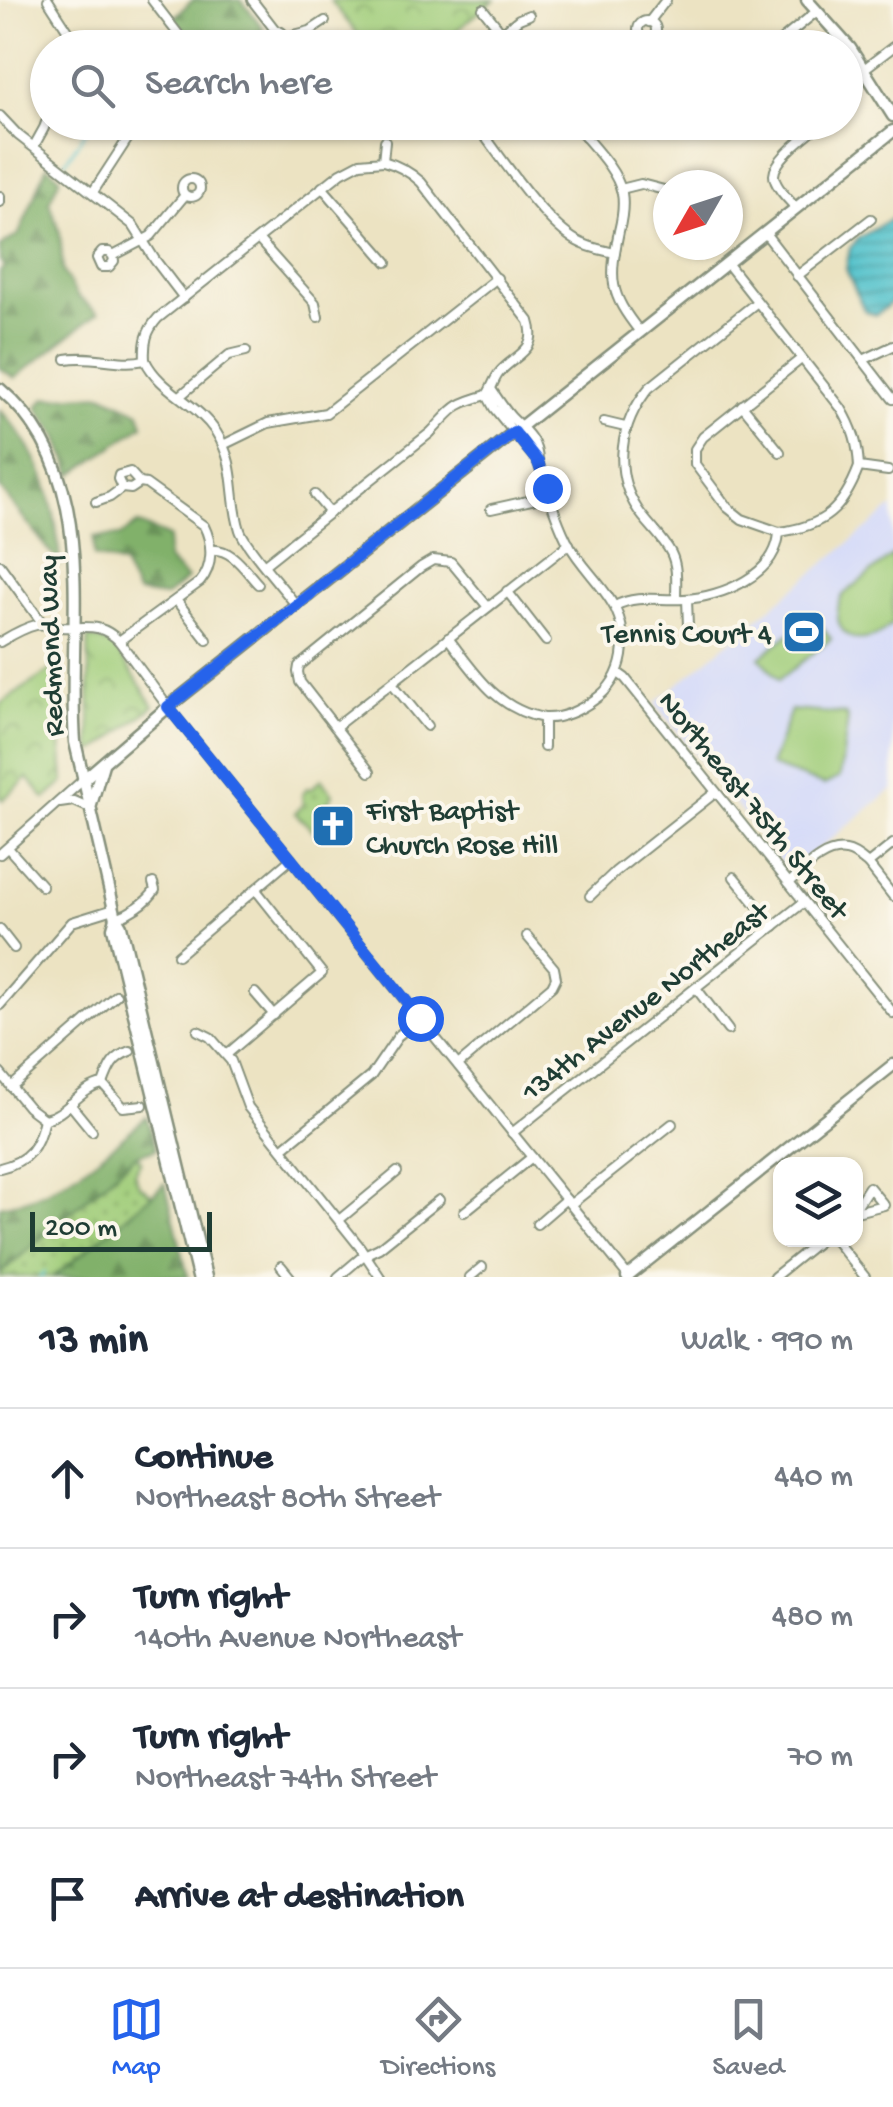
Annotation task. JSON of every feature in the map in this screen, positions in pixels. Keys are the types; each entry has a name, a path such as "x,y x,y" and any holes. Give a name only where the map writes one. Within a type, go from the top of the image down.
{"main road":[{"path":"807,0 834,30"},
{"path":"864,69 893,116"},
{"path":"83,780 168,707 893,131"},
{"name":"Redmond Way","path":"0,389 28,418 42,440 65,496 72,548 77,748 206,1277"},
{"path":"77,748 91,760 104,763"},
{"path":"90,808 104,763"},
{"name":"Redmond Way","path":"115,913 113,928 198,1277"},
{"path":"628,1276 893,1064"}],"street":[{"path":"44,0 67,30"},
{"path":"152,0 176,30"},
{"path":"252,0 275,30"},
{"path":"650,22 666,0"},
{"path":"483,9 500,30"},
{"path":"793,30 816,10"},
{"path":"510,30 529,14"},
{"path":"312,30 325,22"},
{"path":"864,69 893,48"},
{"path":"0,116 133,224 184,298"},
{"path":"34,146 37,140"},
{"path":"93,192 125,140"},
{"path":"488,140 550,220 579,242 615,253"},
{"path":"587,140 611,170 620,189 622,218 615,253 614,290 640,332"},
{"path":"796,208 774,176 780,162 801,140"},
{"path":"383,161 385,141"},
{"path":"265,564 430,432 452,408 490,392 496,378 522,354 532,338 524,313 497,278 421,182 396,164 371,161 351,167 322,187 151,326 144,346 145,360 158,380 208,421 223,445 233,475 241,532 265,564 296,605"},
{"path":"620,189 641,184 653,187"},
{"path":"322,187 387,262"},
{"path":"113,256 159,229 186,195"},
{"path":"797,276 871,219"},
{"path":"764,233 893,399"},
{"path":"258,239 315,304 318,317"},
{"path":"727,263 841,408 857,442 859,467 850,489 834,511 806,527 779,532 742,519 727,506 695,464 695,449 697,443 742,405 802,359"},
{"path":"223,445 268,423 326,413 497,278"},
{"path":"676,599 672,555 640,513 626,484 622,451 625,428 648,388 757,302"},
{"path":"532,338 542,340"},
{"path":"863,360 893,346"},
{"path":"180,396 229,355 246,351"},
{"path":"66,359 82,356 126,364 145,360"},
{"path":"448,638 496,697 508,706 544,718 563,716 600,696 618,674 624,641 614,606 569,544 534,442 518,429 490,392"},
{"path":"742,405 780,452"},
{"path":"604,422 625,428"},
{"path":"859,467 888,471"},
{"path":"119,641 200,582 207,574 211,550 207,532 198,520 134,475 119,475 122,488"},
{"path":"96,502 122,488 131,490 140,482"},
{"path":"315,495 330,513"},
{"path":"492,509 550,496"},
{"path":"614,606 644,597 687,599 734,586 772,558 779,532"},
{"path":"335,727 569,544"},
{"path":"211,550 224,550 258,584"},
{"path":"370,772 300,682 298,672 304,660 428,562 450,562 488,607"},
{"path":"0,565 43,624"},
{"path":"507,592 546,641"},
{"path":"687,599 688,626"},
{"path":"176,600 208,640"},
{"path":"0,642 20,630 43,624 96,627 110,632 119,641 168,707 628,1276"},
{"name":"Northeast 75th Street","path":"618,674 893,1013"},
{"path":"392,683 427,726"},
{"path":"544,718 544,747"},
{"path":"42,886 4,851 83,780"},
{"path":"590,896 716,792"},
{"path":"56,804 74,802 90,808"},
{"path":"893,844 868,864 893,896"},
{"name":"134th Avenue Northeast","path":"789,882 829,853 846,850 868,864"},
{"path":"178,955 291,859"},
{"path":"734,877 774,926"},
{"path":"0,1005 72,922 127,914 152,896 153,882"},
{"path":"226,1055 322,973 256,890"},
{"name":"134th Avenue Northeast","path":"512,1133 804,902"},
{"path":"0,930 14,948"},
{"path":"458,1065 552,986 556,978 554,968 527,936"},
{"path":"696,988 728,1030"},
{"path":"255,993 274,1014"},
{"path":"11,1087 116,995"},
{"path":"282,1150 371,1076 399,1035 420,1018"},
{"path":"198,1031 210,1037 226,1055 236,1072 243,1100 380,1277"},
{"path":"104,1084 112,1063 130,1052"},
{"path":"0,1073 28,1107 44,1119 54,1117 94,1085 104,1084"},
{"path":"104,1084 123,1107 144,1105"},
{"path":"70,1104 92,1131"},
{"path":"0,1168 17,1163 32,1152 44,1119"},
{"path":"537,1224 672,1124"},
{"path":"464,1212 532,1156"},
{"path":"339,1220 397,1172"},
{"path":"338,1277 439,1200"},
{"path":"774,1277 811,1247"},
{"path":"842,1247 866,1277"},
{"path":"281,1266 290,1277"},
{"path":"470,1277 482,1267"}],"shaded area":[{"path":"893,507 893,789 789,873 655,703"}],"green space":[{"path":"193,0 241,0 264,29 180,30 172,19"},
{"path":"330,0 494,0 457,30 354,30"},
{"path":"47,166 60,177 49,202 60,233 63,272 77,296 98,313 15,378 0,368 0,272 4,267 0,247 19,234"},
{"path":"102,394 140,412 143,425 72,475 59,438 37,407 46,398"},
{"path":"0,410 27,445 45,481 60,564 0,488"},
{"path":"138,524 169,537 167,559 187,579 165,597 137,593 123,565 94,556 94,537 120,536"},
{"path":"893,555 893,623 869,638 848,636 839,624 840,601"},
{"path":"813,615 831,639 779,680 760,657"},
{"path":"88,637 113,644 154,706 96,751 91,751"},
{"path":"56,667 64,782 45,799 28,778 2,800 0,704"},
{"path":"791,710 845,714 848,719 840,777 824,785 770,766"},
{"path":"321,779 333,794 323,811 327,816 321,821 328,831 320,837 295,813 303,804 302,795 307,788 311,789"},
{"path":"147,1117 156,1149 136,1155 0,1274 0,1206 61,1183"},
{"path":"136,1155 141,1161 134,1173 139,1185 152,1195 54,1277 0,1277 0,1274"},
{"path":"165,1183 188,1277 54,1277 152,1195"}],"water":[{"path":"893,218 893,295 891,303 876,315 864,310 846,269 850,248 859,238"}],"waterway":[{"path":"65,162 80,140"},
{"path":"40,1277 45,1272"}],"place":[{"name":"Tennis Court 4","path":"804,632"},
{"name":"First Baptist Church Rose Hill","path":"333,826"}],"route":[{"path":"420,1018 168,707 514,432 538,462 547,488"}]}
